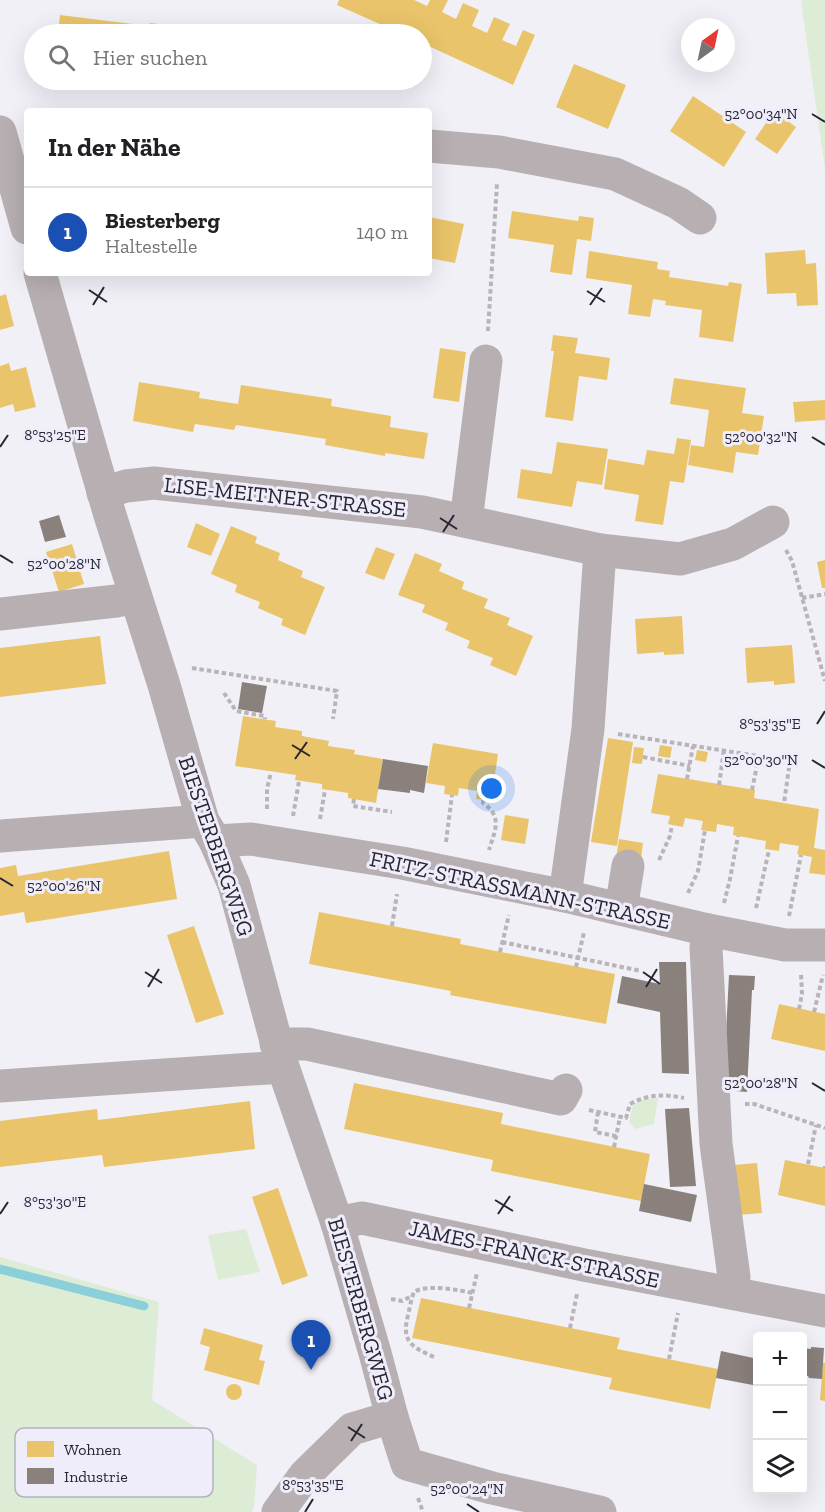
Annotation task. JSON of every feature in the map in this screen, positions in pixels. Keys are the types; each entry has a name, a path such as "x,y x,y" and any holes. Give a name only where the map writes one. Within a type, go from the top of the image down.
{"street":[{"path":"10,142 24,213"},
{"path":"432,146 499,152 615,174 678,203 700,218"},
{"name":"BIESTERBERGWEG","path":"41,276 135,597 209,831 234,885 279,1055 337,1223 407,1464 494,1500 600,1512"},
{"path":"466,521 486,361"},
{"name":"LISE-MEITNER-STRASSE","path":"104,493 126,486 154,483 422,512 600,549 680,559 733,544 773,522"},
{"path":"566,896 588,729 600,549"},
{"path":"0,614 135,597"},
{"name":"FRITZ-STRASSMANN-STRASSE","path":"0,836 209,831 402,863 621,909 715,918 785,945 825,945"},
{"path":"621,909 628,866"},
{"path":"715,918 706,947 712,1101 734,1277 732,1293"},
{"path":"0,1086 279,1055 307,1044 563,1094"},
{"name":"JAMES-FRANCK-STRASSE","path":"337,1223 362,1218 584,1265 825,1311"},
{"name":"BIESTERBERGWEG","path":"278,1512 304,1474 352,1429 392,1418"}],"path":[{"path":"486,361 499,152"},
{"path":"773,522 792,561 825,681"},
{"path":"802,598 825,594"},
{"path":"188,668 337,691 333,719"},
{"path":"224,693 236,711 265,716 265,719"},
{"path":"588,729 790,761 784,803"},
{"path":"687,779 693,746"},
{"path":"718,784 724,750"},
{"path":"752,790 759,756"},
{"path":"643,757 690,766"},
{"path":"267,812 267,789 271,772"},
{"path":"292,827 298,781"},
{"path":"320,821 326,790"},
{"path":"446,842 452,795"},
{"path":"354,799 353,806 392,812"},
{"path":"483,800 483,803 492,809 496,824 488,854"},
{"path":"687,900 698,871 705,831"},
{"path":"715,918 730,879 738,836"},
{"path":"755,912 769,849"},
{"path":"788,924 801,855"},
{"path":"392,926 396,901"},
{"path":"500,952 510,910"},
{"path":"576,967 585,929"},
{"path":"502,942 641,971"},
{"path":"814,1012 824,967"},
{"path":"799,1009 802,994 801,968"},
{"path":"563,1094 583,1108 626,1118 630,1104 642,1097 669,1094 704,1102 754,1104 825,1128"},
{"path":"598,1112 595,1132 616,1137"},
{"path":"614,1147 620,1117"},
{"path":"808,1164 816,1125"},
{"path":"470,1308 477,1270"},
{"path":"434,1357 416,1348 407,1340 405,1332 413,1295 417,1289 455,1289 473,1293"},
{"path":"570,1328 578,1289"},
{"path":"384,1298 402,1301 413,1295"},
{"path":"669,1359 678,1310"}],"green space":[{"path":"802,0 825,0 825,168 801,2"},
{"path":"658,1098 654,1124 635,1129 629,1122 633,1105 642,1100"},
{"path":"246,1229 260,1272 218,1280 208,1235"},
{"path":"0,1257 159,1302 152,1400 197,1428 15,1428 15,1497 213,1497 213,1438 257,1465 252,1512 0,1512"}],"building: Wohnen":[{"path":"339,0 414,0 427,6 430,0 448,0 442,12 456,19 463,3 479,10 472,26 487,33 494,17 510,24 502,40 516,46 523,30 535,35 513,85 432,48 432,24 380,24 337,5"},
{"path":"60,15 133,24 59,24"},
{"path":"574,64 626,85 608,129 556,107"},
{"path":"693,96 746,132 724,167 670,131"},
{"path":"774,111 796,127 777,154 755,139"},
{"path":"512,211 578,221 579,216 594,218 591,241 577,239 572,275 550,272 554,245 508,238"},
{"path":"432,218 464,224 455,263 432,259"},
{"path":"805,250 806,264 816,263 818,305 797,306 796,293 767,294 765,253"},
{"path":"589,251 658,262 657,269 670,271 669,277 728,286 729,282 742,284 733,342 699,337 702,310 665,305 666,301 653,299 650,317 628,314 632,285 586,278"},
{"path":"6,294 14,326 0,330 0,296"},
{"path":"553,335 578,338 575,353 610,358 607,380 579,376 573,421 545,417 554,351 551,351"},
{"path":"440,348 466,352 459,402 433,398"},
{"path":"9,363 11,371 26,367 36,407 15,412 13,404 0,408 0,366"},
{"path":"674,378 746,388 742,413 764,416 758,455 736,452 733,473 688,465 691,445 704,447 709,410 670,404"},
{"path":"139,382 200,392 199,398 238,404 241,385 332,399 331,406 391,416 390,427 428,433 424,459 385,453 385,456 325,445 326,439 236,425 234,430 195,424 193,432 133,421"},
{"path":"825,400 825,420 795,422 793,402"},
{"path":"677,438 691,440 684,483 670,481 663,525 635,521 639,495 604,489 608,459 644,465 647,450 674,454"},
{"path":"557,442 608,449 602,485 577,481 572,507 517,498 521,469 552,474"},
{"path":"196,523 220,534 211,556 187,547"},
{"path":"231,526 257,537 255,543 280,553 278,560 303,571 301,577 325,587 305,635 281,625 283,619 258,608 260,602 235,592 237,585 211,574"},
{"path":"72,544 84,584 59,592 46,552"},
{"path":"376,547 395,554 384,580 365,573"},
{"path":"415,553 442,564 439,571 464,582 462,589 488,599 484,608 510,618 507,625 533,636 516,676 490,665 493,658 467,648 470,641 445,630 448,623 422,612 425,605 398,595"},
{"path":"825,560 825,588 822,588 817,562"},
{"path":"682,616 684,654 664,655 664,652 637,654 635,619"},
{"path":"100,636 106,684 0,697 0,648"},
{"path":"792,645 795,683 774,685 774,681 747,683 745,648"},
{"path":"243,716 276,721 275,727 302,731 302,736 329,741 328,746 355,750 354,754 383,759 376,803 348,798 348,793 322,789 322,784 295,780 296,775 235,766"},
{"path":"608,738 633,742 617,846 591,842"},
{"path":"433,743 498,754 491,801 476,799 477,791 459,788 458,796 444,794 445,786 426,783"},
{"path":"660,745 672,747 670,758 658,756"},
{"path":"634,747 644,748 642,764 632,763"},
{"path":"697,750 708,752 706,762 695,760"},
{"path":"658,774 755,790 754,798 819,809 814,848 825,850 825,875 809,873 812,857 797,854 799,846 780,843 779,851 765,849 766,841 733,835 734,827 717,824 716,832 701,830 703,821 685,818 683,827 668,824 670,816 651,813"},
{"path":"505,815 529,819 525,844 501,840"},
{"path":"619,839 643,843 640,867 615,864"},
{"path":"169,851 177,899 26,923 24,912 0,916 0,868 16,865 18,876"},
{"path":"319,912 461,939 460,944 615,974 606,1024 450,995 451,991 309,964"},
{"path":"194,926 224,1014 196,1023 167,935"},
{"path":"779,1004 825,1014 825,1051 771,1039"},
{"path":"354,1083 503,1113 501,1124 650,1154 641,1201 491,1171 493,1160 344,1129"},
{"path":"250,1101 255,1149 104,1167 102,1155 0,1167 0,1121 97,1109 98,1120"},
{"path":"785,1160 825,1168 825,1206 778,1195"},
{"path":"757,1163 762,1213 738,1215 733,1165"},
{"path":"278,1188 308,1276 282,1285 252,1197"},
{"path":"421,1298 620,1338 617,1349 718,1369 710,1409 609,1389 612,1378 412,1338"},
{"path":"204,1328 263,1345 259,1360 265,1361 259,1385 204,1370 210,1347 200,1344"},
{"path":"823,1363 825,1363 825,1401 820,1400"},
{"path":"234,1384 242,1392 234,1400 226,1392"}],"building: Industrie":[{"path":"59,515 66,537 45,542 39,521"},
{"path":"242,682 267,686 262,713 238,709"},
{"path":"383,759 428,766 424,793 378,789"},
{"path":"659,962 686,962 689,1074 662,1073 660,1012 617,1003 622,976 660,984"},
{"path":"729,975 755,976 754,990 752,990 747,1092 723,1090"},
{"path":"689,1108 696,1186 670,1187 665,1109"},
{"path":"644,1184 697,1195 691,1222 639,1211"},
{"path":"811,1347 824,1348 822,1379 807,1376 807,1349 811,1349"},
{"path":"721,1351 753,1358 753,1385 716,1378"}],"waterway":[{"path":"0,1269 144,1306"}],"place":[{"name":"Biesterberg","path":"311,1370"}]}
